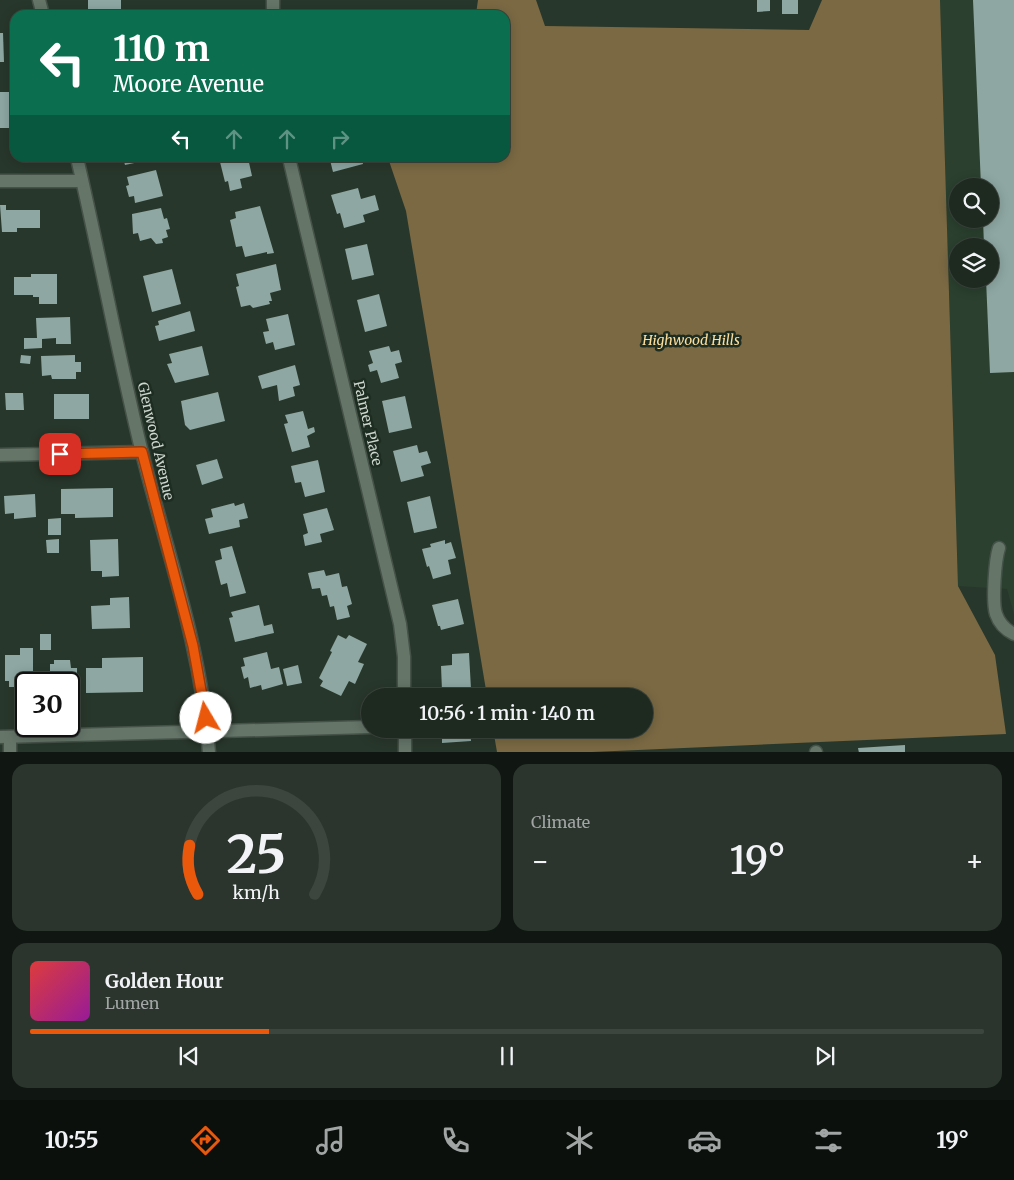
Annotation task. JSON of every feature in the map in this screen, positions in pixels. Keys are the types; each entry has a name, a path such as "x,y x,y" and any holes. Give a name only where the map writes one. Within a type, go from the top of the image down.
{"street":[{"name":"Glenwood Avenue","path":"78,162 142,452 193,646 208,732 209,752"},
{"name":"Palmer Place","path":"290,162 400,624 404,657 404,688"},
{"path":"0,181 82,181"},
{"path":"0,455 142,452"},
{"path":"999,548 995,564 996,614 1006,630 1014,634"},
{"path":"10,752 5,737 361,727"},
{"path":"405,738 405,752"}],"shaded area":[{"path":"940,0 1014,0 1014,614 1007,589 958,586"}],"green space":[{"name":"Highwood Hills","path":"478,0 536,0 545,26 809,30 822,0 940,0 958,586 995,655 1006,734 592,752 497,752 495,738 653,738 653,688 486,688 406,211 389,162 510,162 510,10 477,10"}],"building":[{"path":"88,0 121,0 121,10 88,10"},
{"path":"757,0 770,0 770,11 757,12"},
{"path":"782,0 798,0 798,14 782,14"},
{"path":"973,0 1014,0 1014,372 990,373 986,288 999,288 999,238 984,238 983,228 999,228 999,178 981,178"},
{"path":"0,33 3,33 4,62 0,62"},
{"path":"0,92 10,92 10,128 0,128"},
{"path":"124,162 139,162 125,165"},
{"path":"220,162 249,162 252,176 240,179 242,188 230,191 228,181 225,182"},
{"path":"330,162 363,162 363,164 333,172"},
{"path":"156,170 163,196 135,203 134,196 129,197 126,186 129,185 127,177"},
{"path":"358,188 361,199 375,195 379,210 363,215 365,222 344,228 340,213 337,214 331,195"},
{"path":"0,205 6,205 6,210 40,210 40,228 17,228 17,232 2,232"},
{"path":"260,206 274,253 267,254 267,252 245,257 242,246 236,247 230,220 236,218 235,212"},
{"path":"161,208 164,219 167,218 170,229 166,230 168,237 162,239 163,243 156,244 151,238 140,241 138,233 133,234 132,214"},
{"path":"367,244 374,275 352,280 345,249"},
{"path":"276,264 281,290 270,293 272,301 269,301 270,304 253,308 250,305 241,307 236,287 239,286 236,274"},
{"path":"172,269 181,304 152,312 143,276"},
{"path":"31,274 57,274 57,304 39,304 39,297 33,297 33,295 14,295 14,277 31,277"},
{"path":"379,294 387,326 365,332 357,300"},
{"path":"190,311 195,331 159,341 155,326 159,325 158,321"},
{"path":"288,314 295,345 275,350 273,342 266,344 263,332 269,331 266,319"},
{"path":"70,317 71,344 56,344 56,338 42,339 42,348 24,349 24,338 37,338 36,318"},
{"path":"202,346 209,375 175,383 167,364 172,363 169,354"},
{"path":"389,346 391,352 399,350 402,362 395,364 399,378 381,383 377,370 370,372 368,365 373,363 369,351"},
{"path":"21,355 31,356 30,364 20,363"},
{"path":"75,355 75,362 81,362 81,372 76,372 76,379 52,379 51,375 42,376 41,356"},
{"path":"295,365 300,385 293,387 295,396 279,401 277,385 262,389 258,376"},
{"path":"218,392 225,421 190,430 185,425 181,401"},
{"path":"5,393 23,393 24,410 6,410"},
{"path":"54,394 89,394 89,419 54,419"},
{"path":"405,396 412,428 389,433 382,401"},
{"path":"303,411 308,429 314,427 315,432 307,436 310,447 292,452 284,424 288,423 285,415"},
{"path":"417,445 419,453 427,451 431,463 421,466 424,476 401,482 393,451"},
{"path":"217,459 223,478 202,485 196,465"},
{"path":"318,460 325,492 305,497 301,482 295,483 291,466"},
{"path":"113,488 113,517 75,518 75,514 61,514 61,489"},
{"path":"35,494 36,517 14,519 14,513 5,514 4,496"},
{"path":"430,496 437,528 414,533 407,502"},
{"path":"234,503 235,506 244,503 248,518 239,520 240,527 209,534 205,519 213,517 211,509"},
{"path":"327,508 334,530 320,534 322,542 305,546 303,535 308,533 303,514"},
{"path":"61,518 61,535 48,535 48,519"},
{"path":"59,539 59,553 47,553 46,540"},
{"path":"118,539 119,576 102,577 102,571 91,571 90,540"},
{"path":"445,540 445,544 451,542 456,558 448,560 451,574 433,579 429,566 427,567 422,549 431,547 430,544"},
{"path":"232,546 246,593 230,597 227,583 221,585 215,561 222,559 220,549"},
{"path":"324,570 326,576 339,573 342,587 347,586 352,604 347,606 350,617 337,620 334,606 330,607 327,595 322,596 320,588 312,589 308,573"},
{"path":"129,597 130,628 92,629 91,606 110,605 110,598"},
{"path":"458,599 464,624 441,630 432,605"},
{"path":"259,605 264,626 272,624 274,633 235,642 229,618 233,617 231,612"},
{"path":"40,634 51,634 51,650 40,650"},
{"path":"338,635 346,639 349,635 367,644 358,662 364,664 355,684 349,681 341,696 320,686 323,681 319,678"},
{"path":"20,648 33,648 33,672 15,672 15,687 9,687 9,681 5,681 5,655 20,655"},
{"path":"267,652 271,669 279,667 283,684 262,690 261,685 250,688 248,677 244,679 241,667 245,666 243,658"},
{"path":"469,653 471,688 442,688 441,666 452,665 452,654"},
{"path":"143,657 143,692 86,693 86,668 102,668 102,658"},
{"path":"54,660 70,660 71,668 77,668 77,672 50,672 50,664 54,664"},
{"path":"298,665 302,683 287,686 283,669"},
{"path":"442,738 471,738 471,741 442,743"},
{"path":"905,745 905,752 859,752 858,748"}],"route":[{"path":"60,454 142,452 193,646 206,718"}]}
